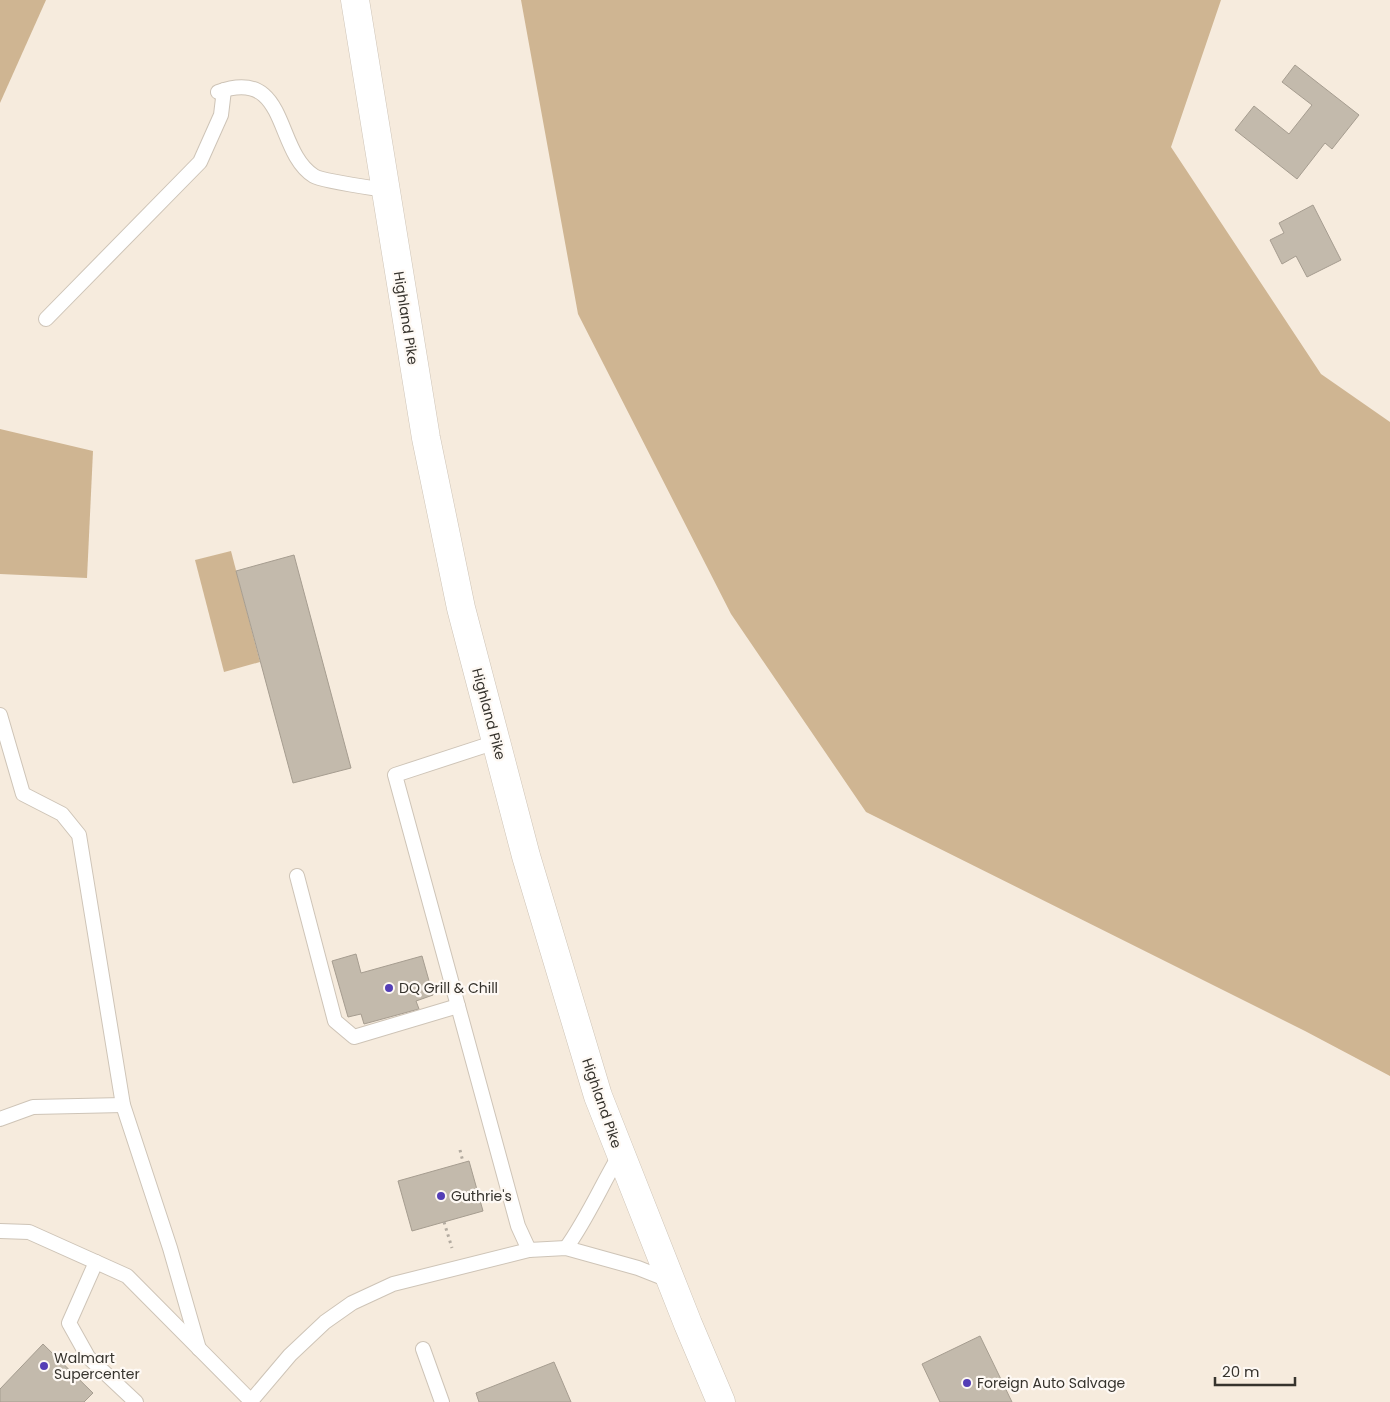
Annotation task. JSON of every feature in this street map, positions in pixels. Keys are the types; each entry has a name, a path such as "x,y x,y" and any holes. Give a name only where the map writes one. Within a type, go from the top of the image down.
{"main road":[{"name":"Highland Pike","path":"355,0 428,448 460,608 526,856 598,1096 721,1402"}],"lane":[{"path":"46,319 200,162 221,115 221,91 237,86 259,91 274,106 297,157 314,177 385,190"},
{"path":"0,715 23,794 62,814 79,835 122,1105 170,1248 199,1350"},
{"path":"496,742 395,775 518,1226 528,1250"},
{"path":"297,876 335,1021 354,1036 458,1006"},
{"path":"0,1119 33,1107 122,1105"},
{"path":"566,1248 586,1219 598,1191 620,1154"},
{"path":"0,1231 29,1232 127,1276 251,1402 290,1355 325,1322 352,1302 393,1284 528,1250 566,1248 638,1268 671,1281"},
{"path":"96,1262 69,1323 88,1357 136,1402"},
{"path":"423,1349 442,1402"}],"path":[{"path":"460,1150 463,1162"},
{"path":"444,1222 453,1251"}],"shaded area":[{"path":"0,0 46,0 0,103"},
{"path":"521,0 1221,0 1171,147 1321,374 1390,422 1390,1076 1305,1031 866,812 731,614 578,314"},
{"path":"0,429 93,451 87,578 0,574"},
{"path":"231,551 260,662 224,672 195,560"}],"building":[{"path":"1295,65 1359,115 1332,149 1325,143 1297,179 1235,130 1254,106 1289,134 1312,105 1282,82"},
{"path":"1313,205 1341,260 1307,277 1296,256 1282,264 1270,240 1284,233 1279,223"},
{"path":"294,555 351,768 293,783 236,571"},
{"path":"356,954 361,973 422,956 433,995 416,1001 419,1009 364,1024 361,1014 348,1017 332,961"},
{"name":"Guthrie's","path":"469,1161 483,1211 412,1231 398,1181"},
{"name":"Foreign Auto Salvage","path":"980,1336 1012,1402 940,1402 922,1364"},
{"name":"Walmart Supercenter","path":"43,1344 93,1393 84,1402 0,1402 0,1389"},
{"path":"554,1362 571,1402 479,1402 476,1393"}],"place":[{"name":"DQ Grill & Chill","path":"389,988"},
{"name":"Guthrie's","path":"441,1196"},
{"name":"Walmart Supercenter","path":"44,1366"},
{"name":"Foreign Auto Salvage","path":"967,1383"}]}
